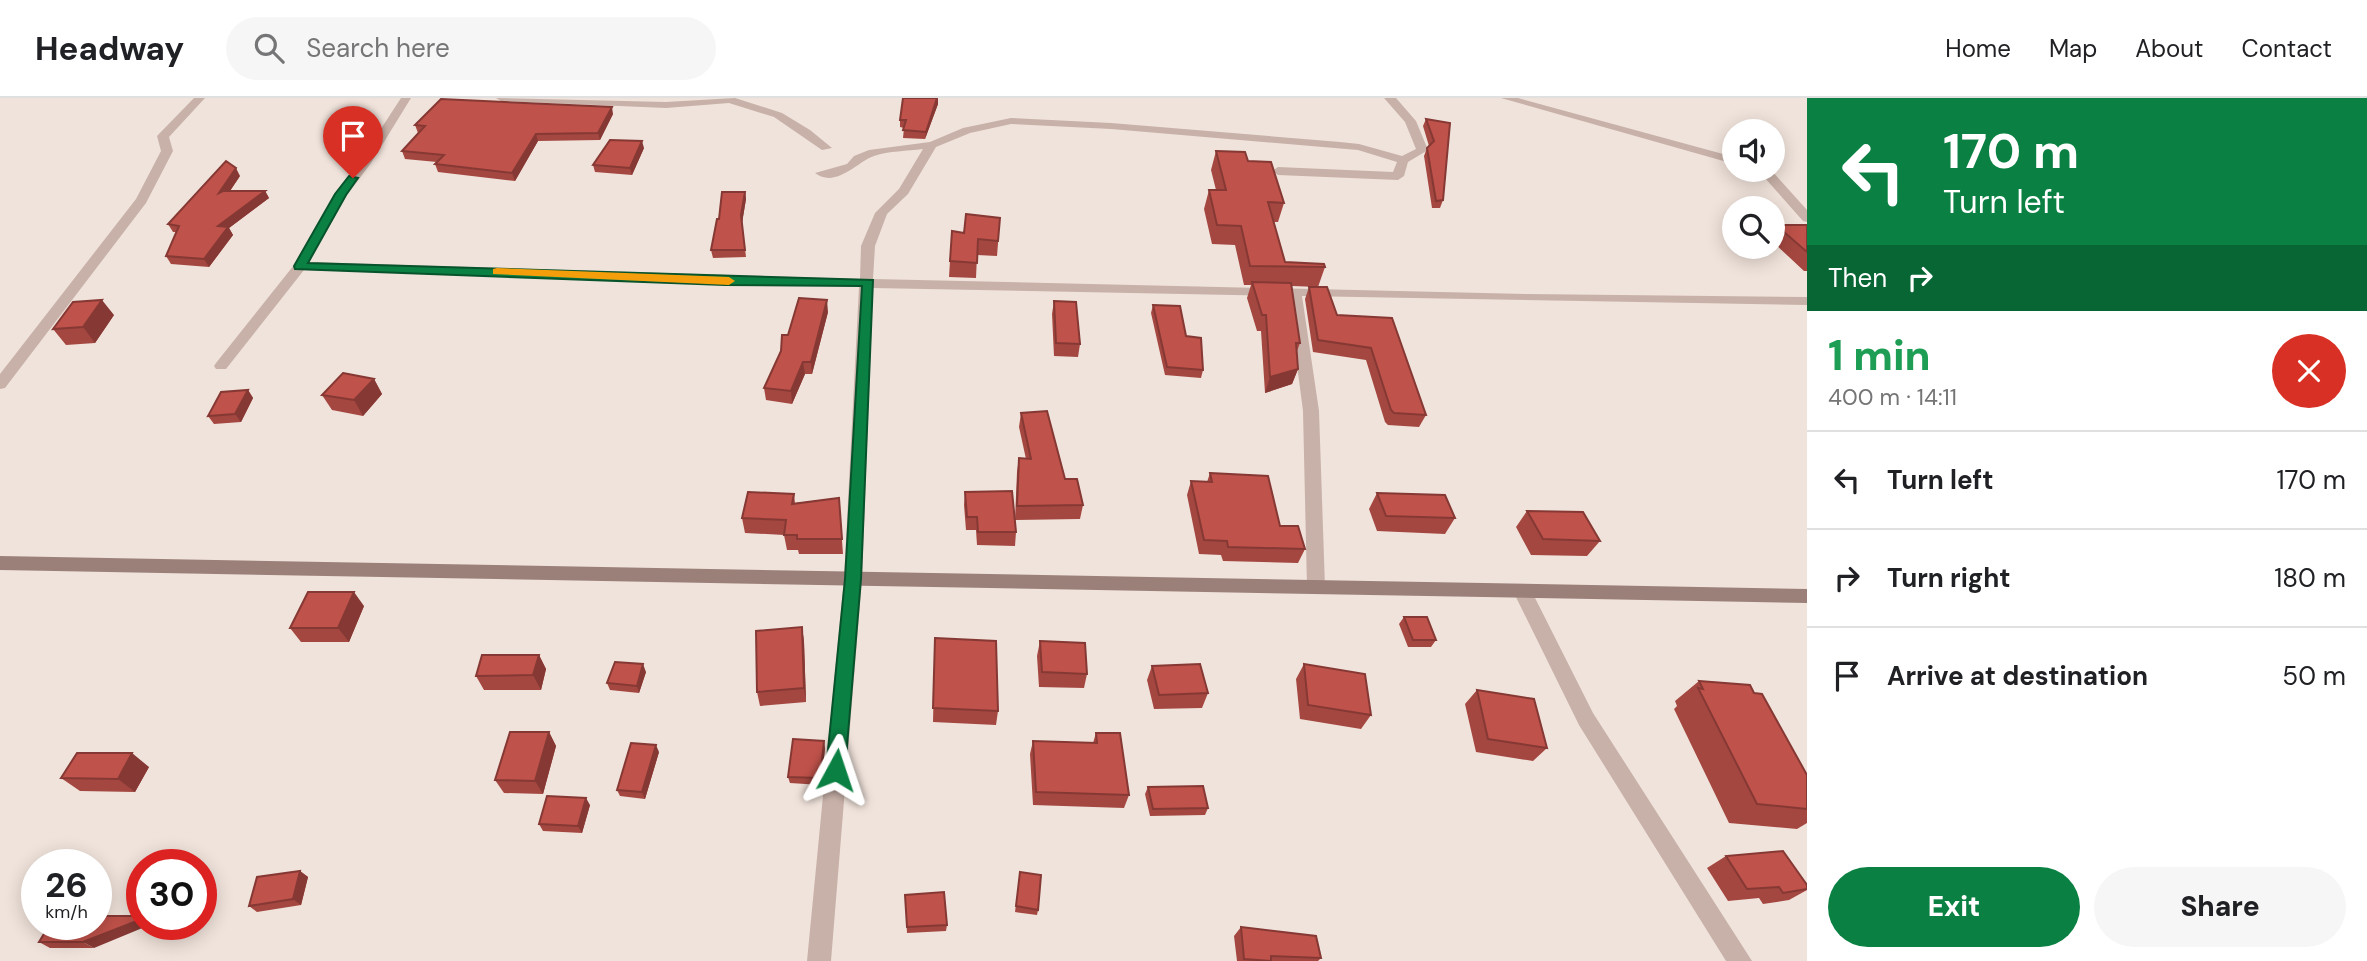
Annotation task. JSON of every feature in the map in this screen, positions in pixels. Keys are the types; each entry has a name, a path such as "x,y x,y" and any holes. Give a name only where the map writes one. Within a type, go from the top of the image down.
{"main road":[{"path":"0,563 1807,596"}],"street":[{"path":"0,384 142,200 167,151 163,136 200,98"},
{"path":"221,366 300,266 341,194 365,163 406,98"},
{"path":"501,98 666,105 730,100 778,115 826,148"},
{"path":"821,173 851,167 859,158 873,152 932,145 967,130 1011,121 1111,126 1340,145 1359,147 1403,160 1422,150 1421,142 1399,105 1389,98"},
{"path":"1506,98 1722,158"},
{"path":"819,961 853,579 868,246 881,213 904,191 932,145"},
{"path":"1278,171 1398,176 1403,160"},
{"path":"1775,182 1807,218"},
{"path":"300,266 768,282 1807,301"},
{"path":"1294,291 1311,411 1316,587"},
{"path":"1522,591 1586,719 1740,961"}],"building":[{"path":"903,98 937,98 926,132 903,130 906,120 900,120"},
{"path":"441,99 612,107 598,133 536,134 512,173 435,164 444,155 402,151 425,126 415,125"},
{"path":"1426,119 1450,123 1443,200 1436,201 1427,148 1434,141"},
{"path":"610,140 642,141 630,168 593,165"},
{"path":"1216,151 1245,152 1248,161 1271,162 1284,203 1268,202 1285,262 1324,264 1325,267 1250,266 1241,226 1217,225 1209,190 1226,190"},
{"path":"226,161 236,168 219,193 265,191 218,226 228,227 204,259 166,256 179,226 168,224"},
{"path":"722,192 745,192 741,215 745,250 711,250"},
{"path":"966,214 1000,218 998,241 978,239 977,263 950,261 952,231 964,233"},
{"path":"1785,225 1807,225 1807,252 1785,233"},
{"path":"1252,282 1291,283 1300,343 1296,343 1298,369 1270,377 1266,315 1262,315"},
{"path":"1309,287 1327,287 1337,315 1392,318 1426,415 1394,413 1391,410 1371,348 1318,340"},
{"path":"799,298 827,300 811,362 803,362 791,391 764,388 781,351 782,335 788,335"},
{"path":"102,300 83,327 53,329 73,302"},
{"path":"1054,301 1076,302 1080,344 1056,343"},
{"path":"1153,305 1180,306 1186,336 1201,338 1203,370 1167,367"},
{"path":"343,373 374,379 354,400 322,395"},
{"path":"248,390 235,414 208,416 221,392"},
{"path":"1047,411 1065,479 1077,479 1083,505 1017,506 1019,458 1031,459 1021,413"},
{"path":"1210,473 1268,476 1280,526 1298,526 1305,549 1228,547 1227,541 1204,540 1191,481 1212,482"},
{"path":"1012,491 1016,532 978,532 977,517 967,517 965,492"},
{"path":"748,492 794,494 792,504 839,498 842,539 797,539 797,535 784,535 786,520 742,518"},
{"path":"1377,493 1445,495 1455,518 1386,516"},
{"path":"1527,511 1583,512 1600,541 1543,539"},
{"path":"308,592 354,592 338,628 290,628"},
{"path":"1404,617 1427,617 1436,640 1413,640"},
{"path":"802,627 804,688 757,692 756,631"},
{"path":"935,638 996,641 998,711 933,708"},
{"path":"1040,641 1085,643 1087,674 1042,672"},
{"path":"482,655 539,655 533,675 476,676"},
{"path":"615,662 643,664 637,686 607,683"},
{"path":"1200,664 1208,693 1159,695 1152,666"},
{"path":"1304,664 1365,674 1371,715 1308,705"},
{"path":"1699,681 1750,685 1754,693 1762,694 1807,775 1807,809 1757,804 1698,688 1703,689"},
{"path":"1477,690 1534,699 1547,748 1488,739"},
{"path":"510,732 549,732 535,781 495,780"},
{"path":"1096,733 1120,733 1129,795 1036,792 1033,741 1097,743"},
{"path":"793,739 824,741 820,778 788,777"},
{"path":"631,743 656,745 642,792 617,790"},
{"path":"77,753 132,753 118,779 61,778"},
{"path":"1203,786 1208,808 1153,809 1148,787"},
{"path":"547,796 586,798 578,826 539,824"},
{"path":"1783,851 1807,885 1807,889 1783,893 1779,887 1747,889 1726,856"},
{"path":"300,871 293,899 249,906 257,877"},
{"path":"1020,872 1041,875 1038,910 1016,906"},
{"path":"944,892 947,925 907,927 905,895"},
{"path":"112,916 126,916 126,925 112,931"},
{"path":"1241,927 1316,936 1321,958 1271,956 1271,961 1244,959"},
{"path":"40,940 88,940 83,942 39,942"}],"slow traffic":[{"path":"497,272 729,281"}],"route":[{"path":"353,178 300,266 820,284 868,282 853,579 836,770"}]}
